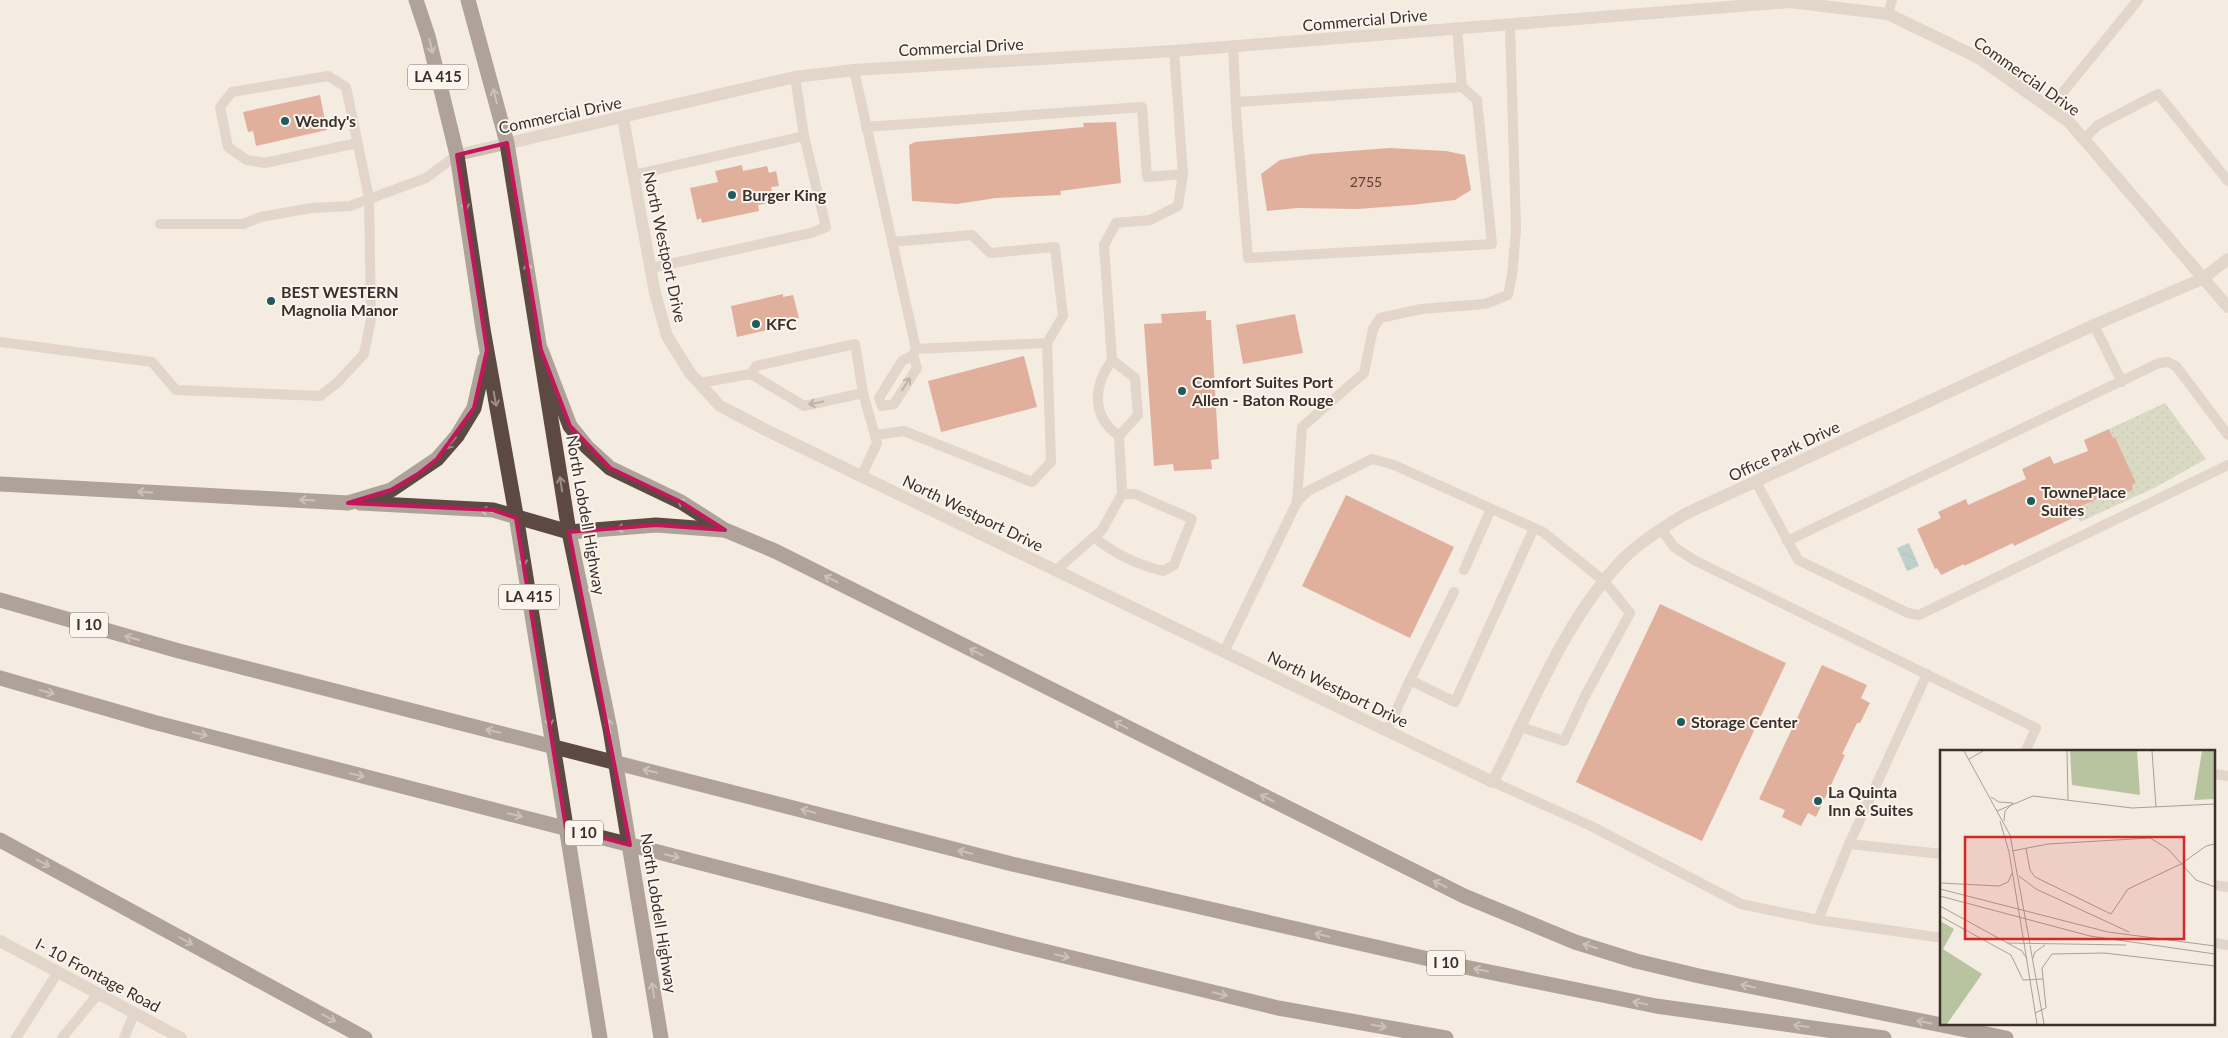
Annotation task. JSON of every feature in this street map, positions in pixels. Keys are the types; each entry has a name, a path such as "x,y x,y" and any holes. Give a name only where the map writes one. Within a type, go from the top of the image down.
{"highway":[{"name":"LA 415","path":"416,0 428,36 457,156 600,1038"},
{"name":"North Lobdell Highway","path":"468,0 507,143 569,532 610,729 661,1038"},
{"path":"348,503 391,490 437,459 457,436 474,408 487,350"},
{"path":"541,350 570,426 610,468 680,502 725,530 775,551 1464,896 1575,942 1699,976 1940,1025"},
{"path":"0,484 493,510 569,532 656,525 725,530"},
{"name":"I 10","path":"0,600 179,651 1012,864 1455,965 1656,1006 1884,1038"},
{"name":"I 10","path":"0,678 153,722 1015,944 1278,1008 1446,1038"},
{"path":"0,840 365,1038"},
{"path":"1947,1026 2006,1038"}],"street":[{"name":"Commercial Drive","path":"457,156 794,77 854,70 1174,51 1790,2 1888,14 1979,58 2069,122 2228,307"},
{"name":"North Westport Drive","path":"623,118 651,268 667,336 690,373 720,406 861,477 1493,782"},
{"name":"Office Park Drive","path":"1493,782 1577,617 1604,581 1624,559 1661,529 1685,514 2094,326 2202,279 2228,259"},
{"name":"I- 10 Frontage Road","path":"0,941 179,1038"}],"lane":[{"path":"1888,14 1892,0"},
{"path":"2050,108 2138,0"},
{"path":"1297,502 1302,427 1364,373 1373,330 1380,318 1421,309 1485,304 1508,295 1512,276 1516,230 1510,25"},
{"path":"1233,46 1237,125 1248,258 1492,244 1477,100 1462,87 1457,29"},
{"path":"1119,436 1109,429 1101,418 1097,389 1104,371 1112,360 1104,245 1116,223 1150,220 1178,206 1183,174 1174,51"},
{"path":"854,70 892,242 917,368 894,404 882,406 871,420"},
{"path":"0,342 152,362 176,390 320,396 337,384 364,354 371,319 369,198 346,87 328,76 232,92 220,107 228,147 247,160 265,163 357,143"},
{"path":"651,268 811,233 826,227 804,136 794,77"},
{"path":"1237,102 1462,87"},
{"path":"2084,139 2098,125 2158,94 2228,181"},
{"path":"866,127 1142,107 1147,177 1183,174"},
{"path":"633,175 804,136"},
{"path":"160,224 243,224 261,217 311,208 350,206 426,178 457,156"},
{"path":"875,435 904,431 1032,482 1051,462 1047,342 1063,316 1055,247 990,252 972,235 892,242"},
{"path":"2094,326 2122,382"},
{"path":"882,406 879,398 902,360 915,352 1047,342"},
{"path":"751,374 756,366 855,344 863,393 877,443 861,477"},
{"path":"1055,570 1102,530 1122,494 1119,436 1138,415 1134,378 1112,360"},
{"path":"1787,541 2160,363 2168,362 2176,366 2228,435"},
{"path":"699,384 751,374 804,406 863,393"},
{"path":"1224,652 1297,502 1308,491 1372,459 1394,465 1543,532 1604,581 1630,613 1585,696 1564,742 1521,727"},
{"path":"1756,482 1798,560 1908,613 1919,615 2228,465"},
{"path":"1094,537 1106,547 1151,568 1163,571 1174,565 1192,519 1134,494 1122,494"},
{"path":"1464,570 1492,509"},
{"path":"1410,680 1455,702 1534,528"},
{"path":"1661,529 1674,547 1694,560 2036,728 2025,750"},
{"path":"1387,731 1454,592"},
{"path":"1818,920 1849,844 1927,674"},
{"path":"1493,782 1592,826 1741,904 1818,920 1940,938"},
{"path":"1849,844 1940,854"},
{"path":"16,1038 58,972"},
{"path":"62,1038 98,994"},
{"path":"124,1038 134,1014"}],"highlighted area":[{"path":"507,143 541,350 570,426 610,468 681,502 725,530 656,525 569,532 630,845 566,828 516,518 493,510 348,503 391,490 418,474 437,459 474,408 487,350 457,155"}],"green space":[{"path":"2165,403 2206,459 2156,487 2080,522 2074,509 2086,504 2107,489 2112,499 2133,490 2131,485 2136,483 2115,437 2113,438 2109,429"}],"water":[{"path":"1909,543 1919,566 1907,571 1897,548"}],"building":[{"name":"Wendy's","path":"320,95 327,130 256,146 253,131 248,132 243,112"},
{"path":"1116,122 1121,183 1060,191 1061,195 996,198 957,204 912,201 909,145 915,142 1084,127 1083,123"},
{"path":"1389,148 1446,151 1465,155 1471,190 1455,200 1411,205 1357,209 1297,208 1267,211 1261,174 1280,160 1312,154"},
{"name":"Burger King","path":"742,165 743,171 767,166 769,173 776,171 779,186 771,187 774,202 758,205 759,211 702,223 701,218 697,220 690,188 718,182 715,171"},
{"path":"783,294 783,297 793,295 799,318 788,320 789,325 737,337 731,306"},
{"name":"Comfort Suites Port Allen - Baton Rouge","path":"1206,311 1206,320 1211,320 1219,459 1211,460 1212,469 1174,471 1173,464 1154,466 1144,324 1162,323 1161,314"},
{"path":"1295,314 1303,353 1243,364 1236,325"},
{"path":"1024,356 1037,407 941,432 928,381"},
{"name":"TownePlace Suites","path":"2109,429 2113,438 2115,437 2136,483 2132,485 2133,490 2112,499 2109,494 2074,509 2077,516 2014,546 2013,543 1964,566 1964,564 1941,575 1937,568 1935,569 1917,529 1941,518 1938,512 1966,499 1968,505 2026,479 2022,469 2050,456 2054,464 2088,451 2084,440"},
{"path":"1346,495 1454,547 1410,638 1302,586"},
{"name":"Storage Center","path":"1660,604 1786,663 1702,841 1576,782"},
{"path":"1822,665 1867,685 1861,698 1870,703 1860,723 1857,723 1842,754 1845,755 1816,817 1808,813 1801,826 1782,817 1785,810 1759,799"}],"place":[{"name":"Wendy's","path":"285,121"},
{"name":"Burger King","path":"732,195"},
{"name":"BEST WESTERN Magnolia Manor","path":"271,301"},
{"name":"KFC","path":"756,324"},
{"name":"Comfort Suites Port Allen - Baton Rouge","path":"1182,391"},
{"name":"TownePlace Suites","path":"2031,501"},
{"name":"Storage Center","path":"1681,722"},
{"name":"La Quinta Inn & Suites","path":"1818,801"}]}
